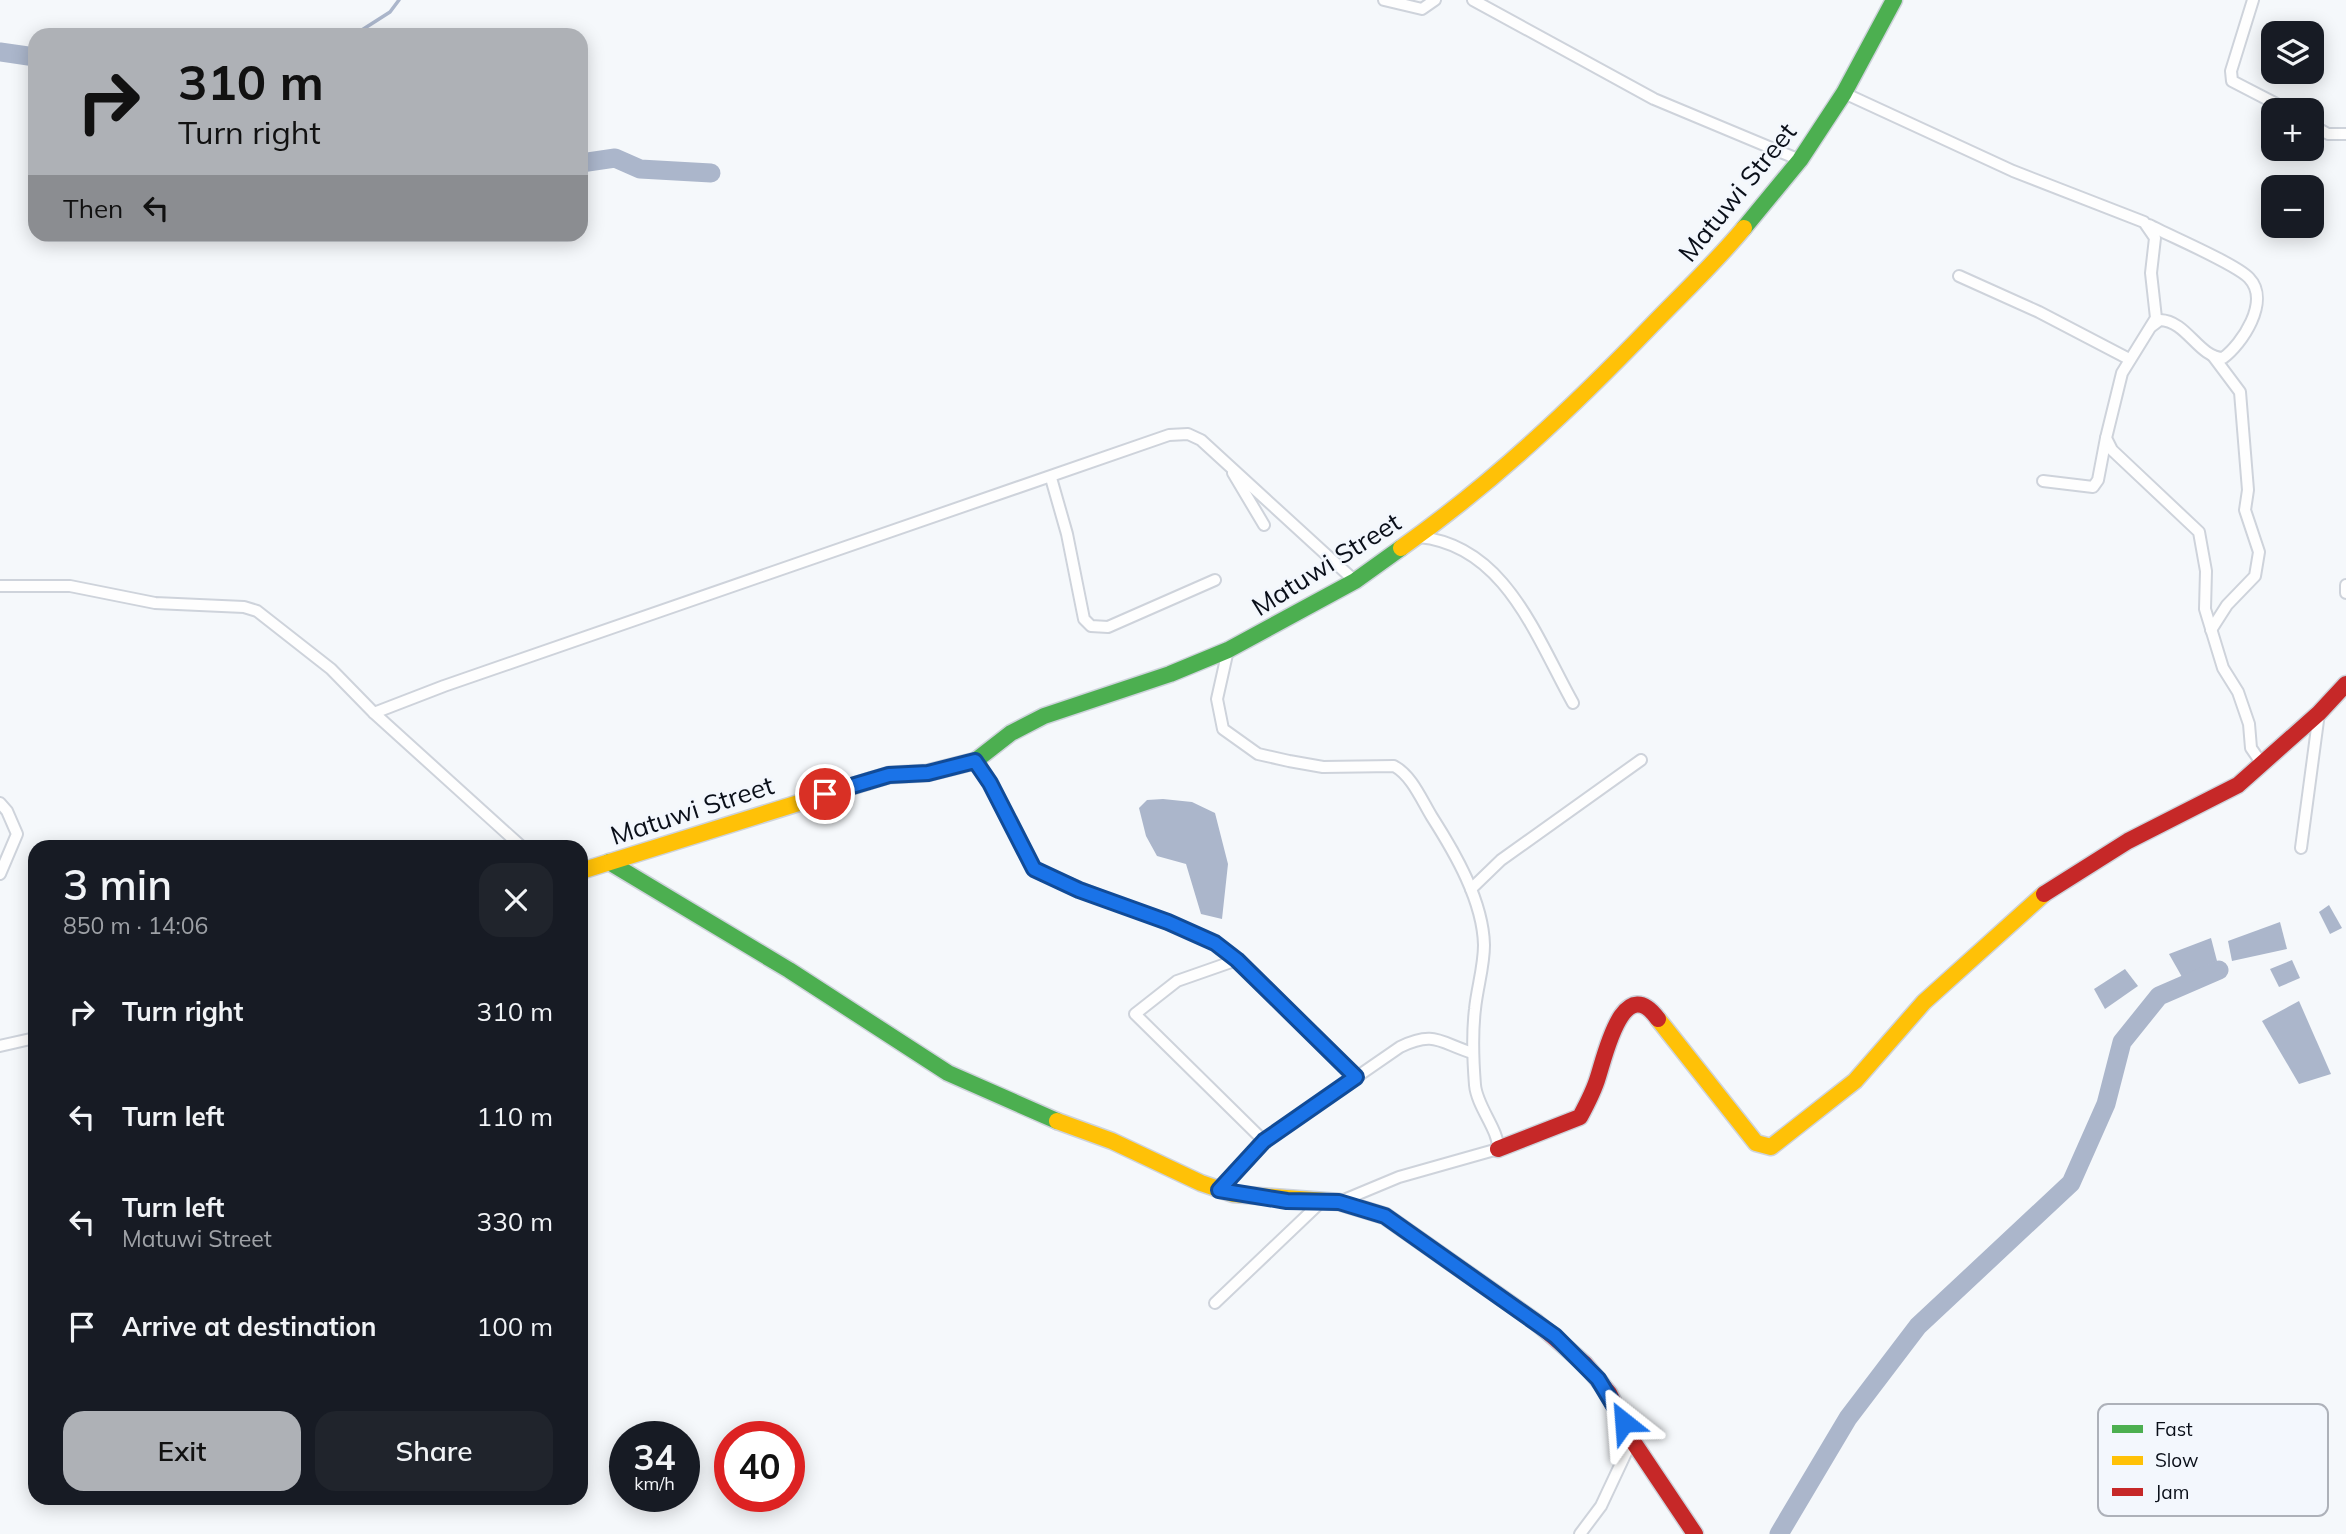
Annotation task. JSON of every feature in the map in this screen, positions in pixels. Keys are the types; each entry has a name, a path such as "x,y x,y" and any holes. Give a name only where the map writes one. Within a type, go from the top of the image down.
{"street":[{"path":"1384,0 1422,9 1435,0"},
{"path":"1473,0 1654,99 1800,160"},
{"name":"Matuwi Street","path":"588,869 889,775 928,773 975,761 1011,733 1044,716 1170,674 1228,650 1355,581 1419,537 1511,463 1619,360 1710,267 1800,160 1844,93 1894,0"},
{"path":"2253,0 2231,71 2232,81 2265,98"},
{"path":"1844,93 2013,171 2144,222 2251,280 2256,301 2250,325 2227,356 2218,359 2213,356 2173,323 2160,320 2152,326 2129,359 2106,438 2098,480 2092,487 2043,481"},
{"path":"2324,131 2346,134"},
{"path":"2144,222 2155,238 2151,266 2156,310 2152,326"},
{"path":"1959,276 2039,312 2129,359"},
{"path":"2211,630 2227,605 2255,576 2259,552 2245,510 2248,490 2240,392 2213,356"},
{"path":"374,713 538,653 1051,478 1169,435 1188,434 1201,440 1355,581"},
{"path":"2106,438 2112,450 2199,532 2206,571 2203,602 2223,667 2238,692 2249,724 2251,748 2262,764"},
{"path":"1228,462 1264,524"},
{"path":"1051,478 1068,534 1084,619 1091,626 1108,627 1215,580"},
{"path":"1419,537 1455,545 1492,568 1519,603 1573,703"},
{"path":"2346,585 2346,593"},
{"path":"0,586 70,586 155,603 251,608 331,669 374,713 514,840"},
{"path":"1228,650 1217,699 1223,729 1258,754 1323,767 1394,766 1404,772 1439,827 1471,889 1484,943 1475,1011 1473,1052 1479,1103 1499,1140 1499,1149"},
{"path":"609,862 789,970 948,1073 1030,1111 1147,1155 1233,1195 1320,1203 1339,1202 1399,1177 1499,1149 1580,1117 1599,1076 1611,1030 1630,1008 1642,1006 1651,1010 1691,1065 1756,1143 1772,1147 1855,1081 1924,1002 2032,902 2128,841 2238,785 2319,713 2346,684"},
{"path":"2301,848 2319,713"},
{"path":"1471,889 1481,876 1501,860 1641,760"},
{"path":"975,761 990,783 1034,869 1079,890 1168,922 1215,943 1237,960 1356,1077"},
{"path":"0,803 7,811 17,834 0,874"},
{"path":"1237,960 1177,981 1135,1014 1264,1141"},
{"path":"1219,1190 1264,1141 1356,1077 1420,1037 1439,1039 1473,1052"},
{"path":"0,1046 28,1040"},
{"path":"1339,1202 1385,1216 1555,1336 1585,1364 1609,1393 1632,1440 1695,1534"},
{"path":"1215,1303 1320,1203"},
{"path":"1580,1534 1601,1506 1632,1440"}],"water":[{"path":"1147,800 1192,802 1215,813 1228,864 1222,919 1201,914 1186,864 1157,856 1146,836 1139,808"},
{"path":"2329,905 2342,928 2330,934 2319,912"},
{"path":"2280,922 2287,949 2232,961 2228,941"},
{"path":"2211,938 2217,961 2182,977 2169,954"},
{"path":"2292,960 2300,978 2279,987 2270,969"},
{"path":"2125,969 2138,986 2105,1009 2094,989"},
{"path":"2299,1001 2331,1074 2299,1084 2262,1021"}],"waterway":[{"path":"365,28 390,12 399,0"},
{"path":"0,52 28,56"},
{"path":"588,162 615,158 640,169 711,173"},
{"path":"1779,1534 1848,1418 1918,1326 2071,1183 2106,1104 2122,1042 2159,996 2219,970"}],"traffic: fast":[{"path":"1744,228 1800,160 1844,93 1894,0"},
{"path":"869,781 889,775 927,773 975,761 1011,733 1044,716 1170,674 1228,650 1355,581 1401,548"},
{"path":"609,862 789,970 948,1073 1057,1121"}],"traffic: slow":[{"path":"1401,548 1468,497 1563,414 1699,278 1744,228"},
{"path":"588,869 869,781"},
{"path":"1658,1019 1756,1143 1771,1147 1855,1081 1924,1002 2044,894"},
{"path":"1057,1121 1112,1141 1201,1183 1233,1194 1339,1202 1385,1216 1536,1322"}],"traffic: jam":[{"path":"2044,894 2128,841 2238,785 2319,713 2346,684"},
{"path":"1498,1149 1580,1117 1594,1087 1611,1037 1625,1011 1635,1005 1646,1007 1658,1019"},
{"path":"1536,1322 1585,1364 1609,1393 1632,1440 1695,1534"}],"route":[{"path":"825,794 889,775 928,773 975,761 990,783 1034,869 1079,890 1168,922 1215,943 1237,960 1356,1077 1301,1118 1264,1141 1219,1190 1233,1195 1287,1201 1339,1202 1385,1216 1555,1336 1598,1379 1609,1393 1624,1422"}]}
